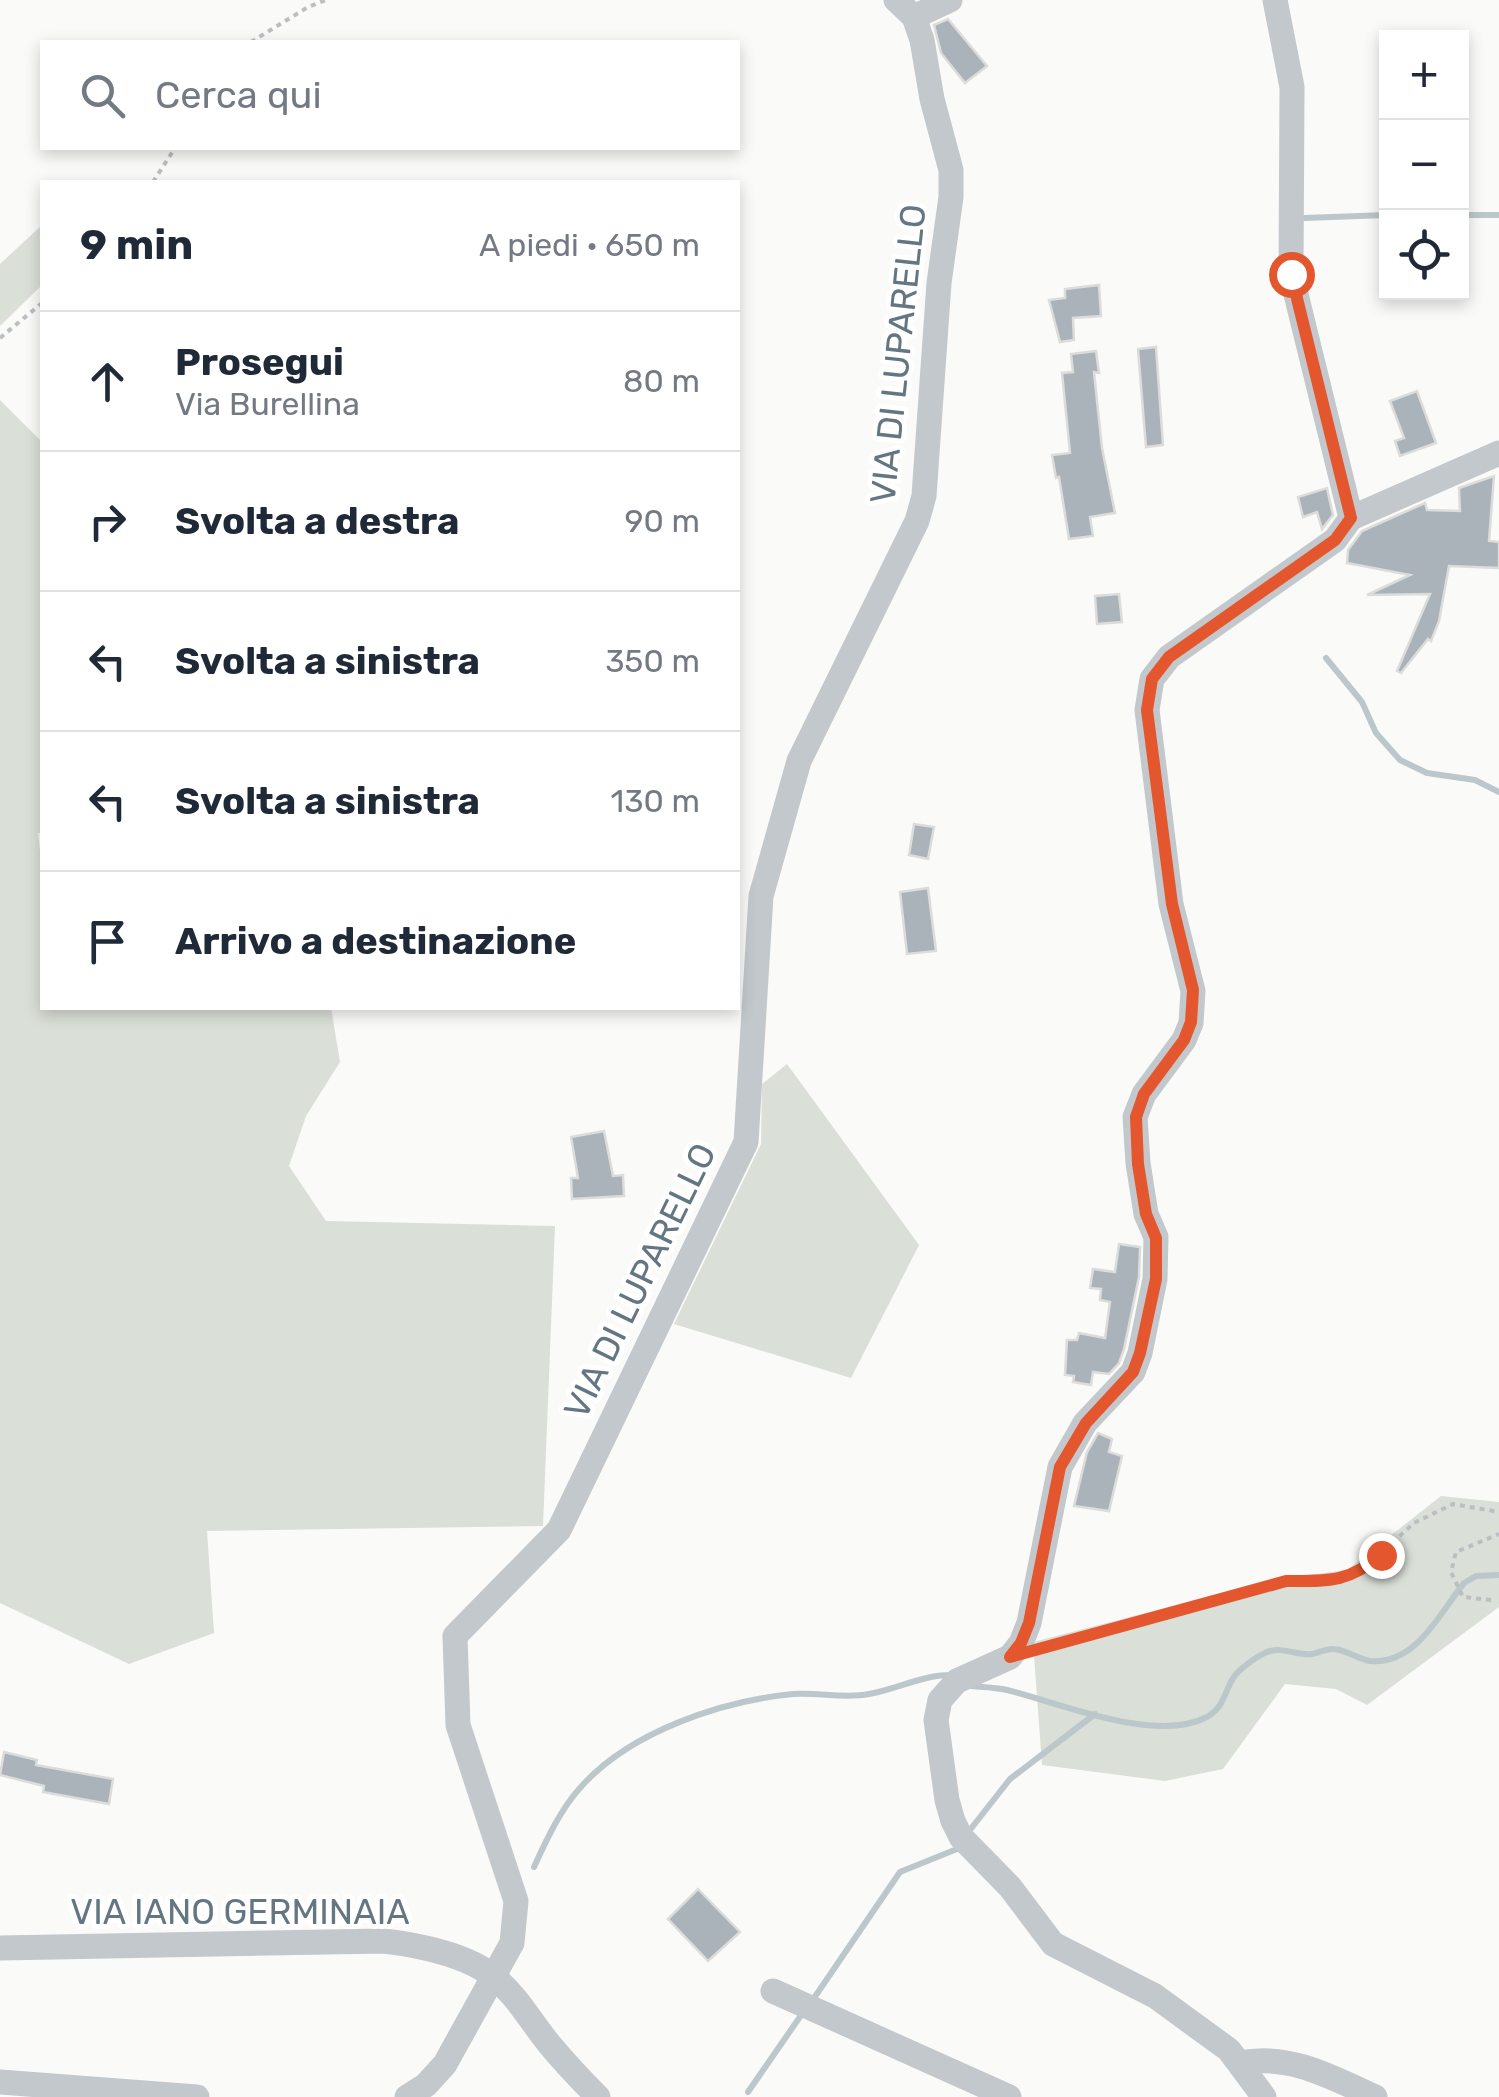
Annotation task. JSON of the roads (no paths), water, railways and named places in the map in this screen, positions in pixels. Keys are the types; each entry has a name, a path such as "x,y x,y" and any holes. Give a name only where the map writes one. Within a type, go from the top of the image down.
{"street":[{"path":"905,8 950,0"},
{"path":"1275,0 1292,87 1291,274 1351,518"},
{"name":"VIA DI LUPARELLO","path":"407,2097 439,2086 445,2064 512,1943 516,1901 458,1724 455,1636 559,1530 746,1142 761,896 799,761 916,521 924,496 951,170 905,8"},
{"path":"1264,2097 1229,2050 1155,1996 1053,1944 1010,1888 961,1837 946,1800 936,1720 940,1700 956,1681 1010,1657 1021,1643 1029,1623 1060,1467 1086,1423 1133,1372 1156,1279 1156,1238 1146,1214 1136,1117 1144,1094 1184,1040 1191,1022 1193,990 1172,904 1159,819 1147,710 1152,679 1169,657 1335,540 1351,518 1499,453"},
{"name":"VIA IANO GERMINAIA","path":"0,1948 384,1941 414,1944 450,1955 492,1975 598,2097"},
{"path":"773,1991 1008,2097"},
{"path":"1240,2063 1262,2058 1285,2060 1376,2097"},
{"path":"0,2082 197,2097"}],"waterway":[{"path":"1305,218 1379,215"},
{"path":"1469,215 1499,215"},
{"path":"1326,658 1362,702 1376,733 1400,760 1427,773 1475,780 1499,792"},
{"path":"970,1686 1007,1690 1135,1724 1186,1724 1212,1713 1234,1676 1273,1650 1312,1654 1334,1649 1370,1661 1401,1655 1425,1635 1464,1583 1476,1576 1499,1575"},
{"path":"534,1867 560,1816 580,1788 600,1768 650,1735 707,1712 765,1698 860,1695 951,1675"},
{"path":"966,1835 1010,1779 1095,1714"},
{"path":"812,2001 900,1872 959,1845"},
{"path":"748,2092 804,2011"}]}
